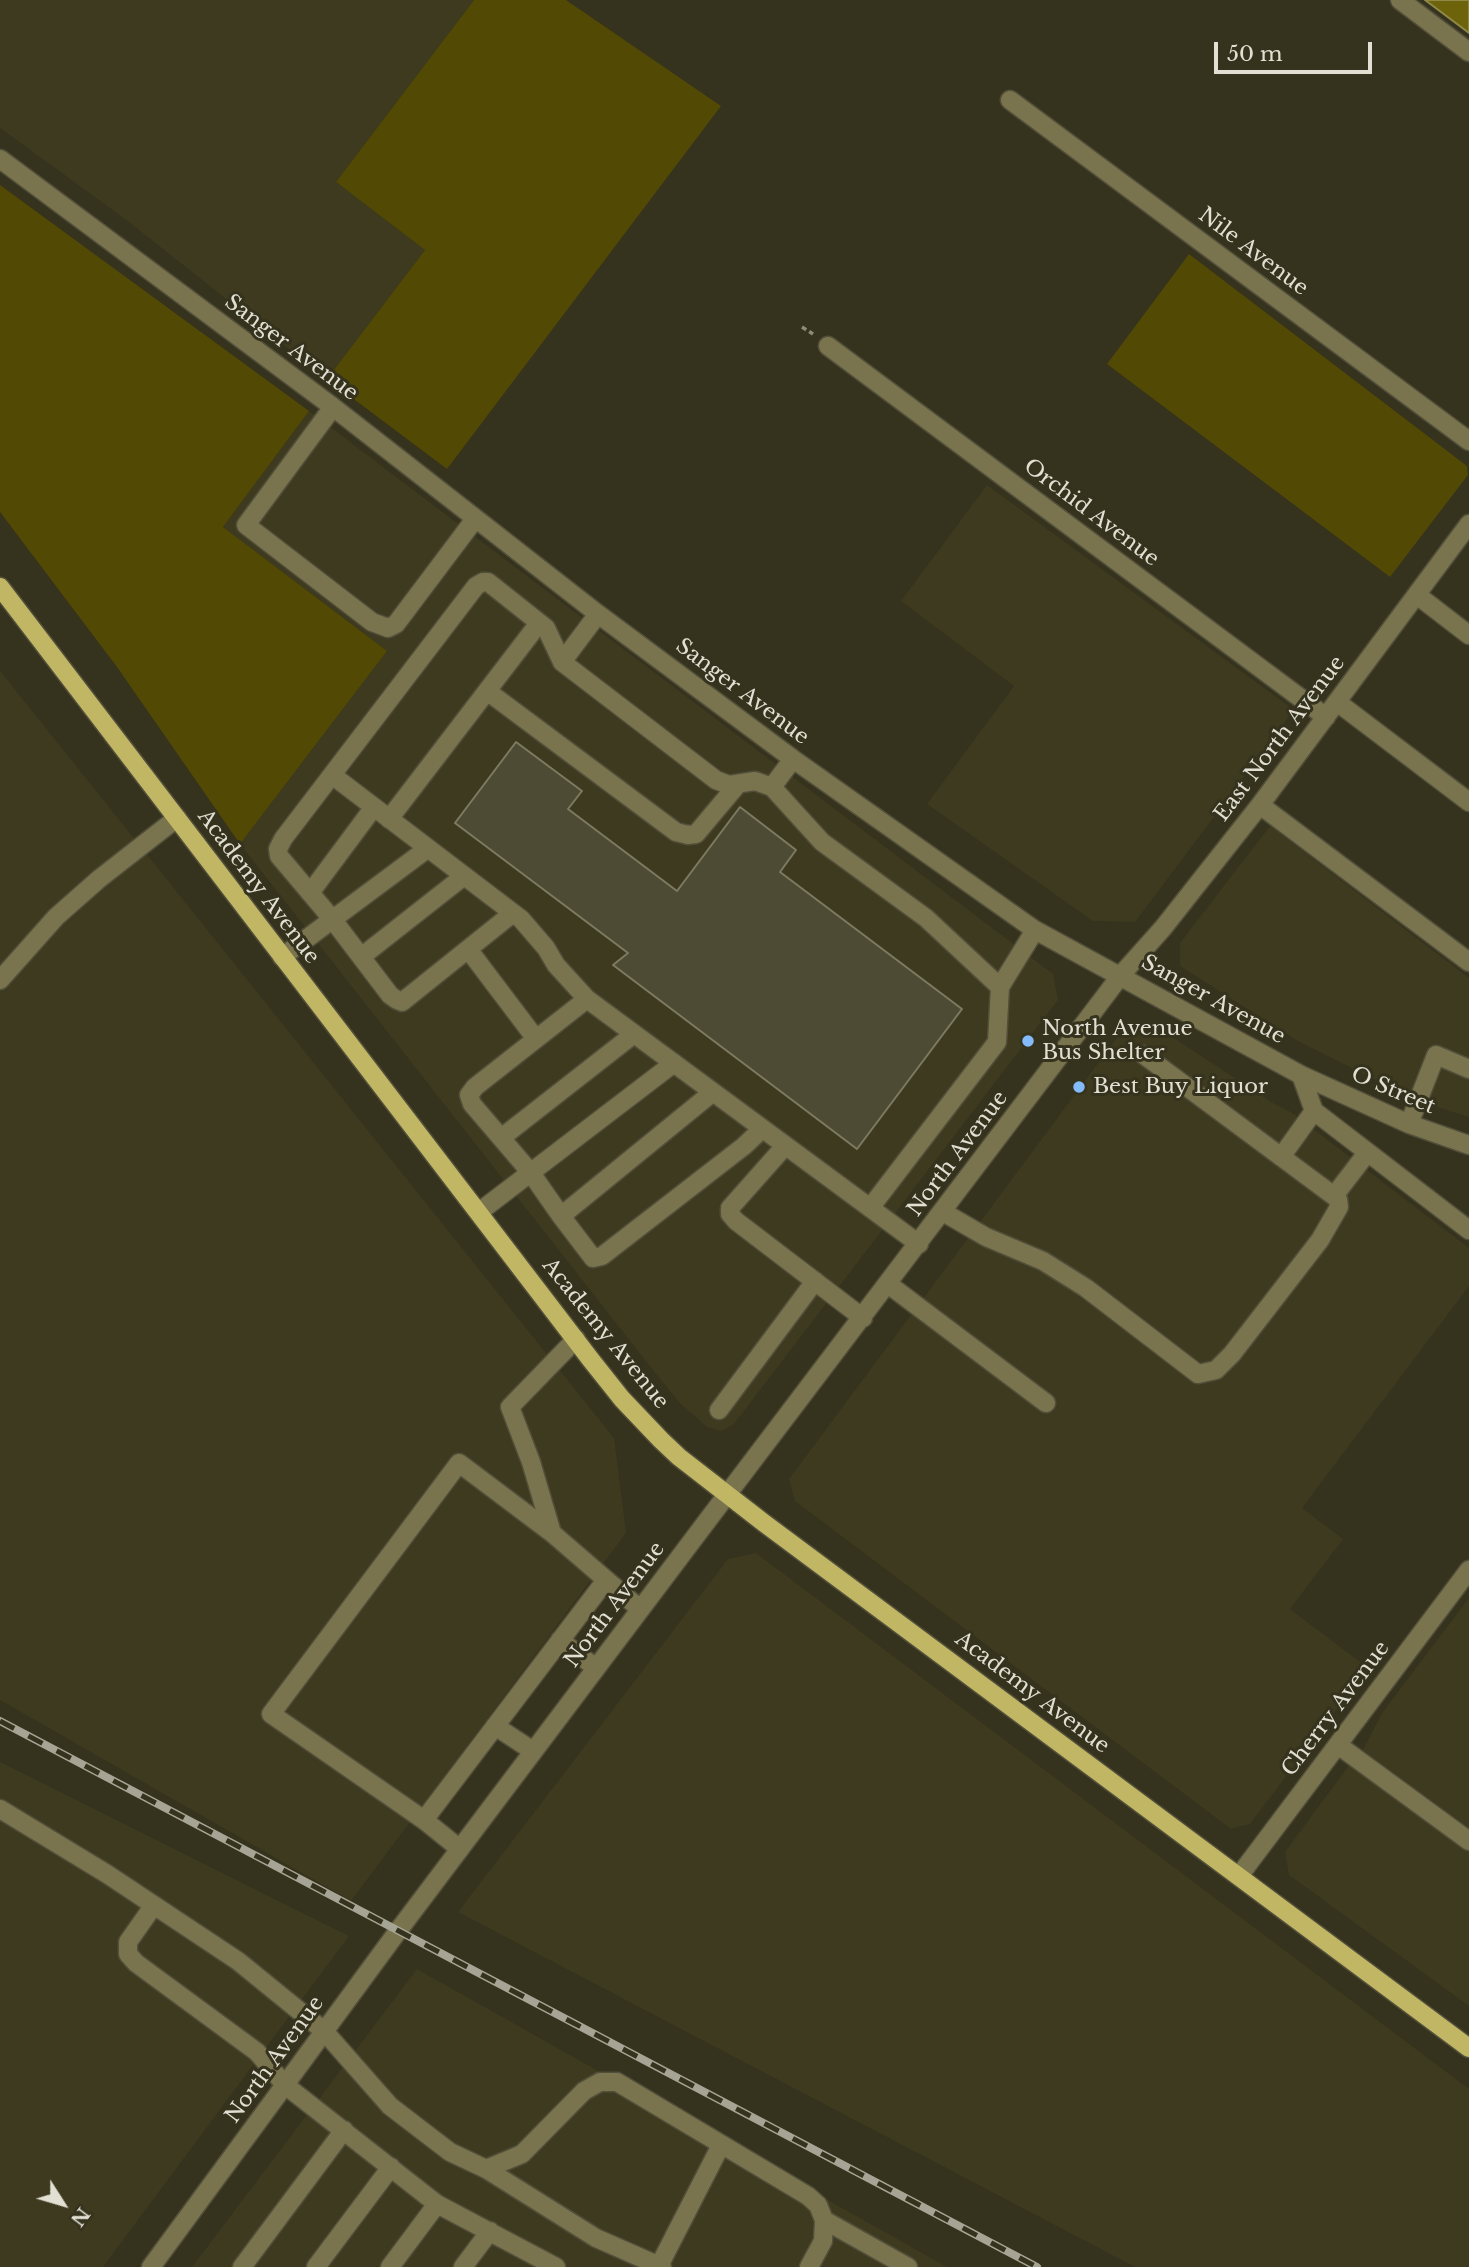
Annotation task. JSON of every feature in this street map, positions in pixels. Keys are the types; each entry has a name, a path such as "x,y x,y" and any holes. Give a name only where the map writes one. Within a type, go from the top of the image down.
{"main road":[{"name":"Academy Avenue","path":"0,587 622,1399 679,1457 1469,2048"}],"street":[{"path":"1401,0 1469,52"},
{"name":"Nile Avenue","path":"1010,100 1469,441"},
{"name":"Sanger Avenue","path":"0,159 333,407 598,614 793,759 1035,930 1301,1075"},
{"name":"Orchid Avenue","path":"828,346 1326,717"},
{"path":"333,407 246,525 372,622 388,628 396,624 475,519"},
{"name":"East North Avenue","path":"1121,975 1163,928 1260,805 1469,524"},
{"path":"513,913 402,1002 390,995 332,919 279,856 278,849 476,586 488,582 539,623 550,635 562,662 716,780 729,785 755,781 772,787 822,842 926,918 1000,987"},
{"path":"1416,595 1469,635"},
{"path":"562,662 598,614"},
{"path":"389,819 539,623"},
{"path":"487,691 676,832 696,834 738,784"},
{"path":"1337,702 1469,802"},
{"path":"772,787 793,759"},
{"path":"332,775 513,913 587,999 919,1244"},
{"path":"1260,805 1469,962"},
{"path":"310,893 374,807"},
{"path":"0,980 65,910 99,879 177,818"},
{"path":"282,957 427,849"},
{"path":"361,957 464,876"},
{"path":"870,1208 997,1042 1000,987 1035,930"},
{"path":"468,949 536,1039"},
{"name":"North Avenue","path":"151,2267 533,1751 1121,975"},
{"path":"587,999 475,1087 469,1095 472,1104 531,1173 593,1258 602,1256 744,1146 762,1129"},
{"path":"501,1138 635,1034"},
{"path":"943,1212 986,1237 1043,1261 1075,1281 1198,1374 1216,1370 1320,1240 1339,1208 1338,1199 1144,1055"},
{"path":"1409,1124 1436,1055 1469,1069"},
{"path":"479,1212 674,1063"},
{"path":"1301,1075 1314,1111 1469,1230"},
{"name":"O Street","path":"1301,1075 1409,1124 1469,1146"},
{"path":"561,1216 713,1093"},
{"path":"1281,1157 1314,1111"},
{"path":"785,1146 730,1208 730,1214 863,1318"},
{"path":"1334,1196 1367,1153"},
{"path":"719,1410 815,1281"},
{"path":"888,1284 1046,1403"},
{"path":"552,1533 531,1462 510,1407 576,1339"},
{"path":"460,1849 424,1820 271,1714 459,1463 552,1533 640,1609"},
{"path":"424,1820 606,1580"},
{"name":"Cherry Avenue","path":"1239,1876 1466,1580"},
{"path":"560,1640 596,1668"},
{"path":"495,1726 533,1751"},
{"path":"1338,1745 1469,1842"},
{"path":"0,1809 107,1874 238,1961 324,2031 390,2105 450,2152 486,2169 596,2238 660,2266 721,2145"},
{"path":"153,1905 128,1942 128,1954 136,1963 257,2052 285,2085 437,2204 490,2231 544,2264"},
{"path":"486,2169 522,2154 583,2091 600,2082 617,2082 808,2196 818,2205 824,2220 823,2241 809,2267"},
{"path":"242,2267 344,2130"},
{"path":"316,2267 391,2167"},
{"path":"390,2267 437,2204"},
{"path":"824,2220 908,2267"},
{"path":"463,2267 490,2231"}],"shaded area":[{"path":"0,0 474,0 336,182 425,250 327,379 129,222 0,128"},
{"path":"474,0 566,0 721,106 447,469 327,379 425,250 336,182"},
{"path":"1425,0 1469,0 1469,33"},
{"path":"0,185 309,411 223,527 387,651 240,844 117,667 0,512"},
{"path":"1189,254 1467,466 1468,475 1390,577 1107,364"},
{"path":"309,411 1053,974 1058,1000 734,1424 721,1431 707,1427 680,1403 656,1374 240,844 387,651 223,527"},
{"path":"987,485 1290,707 1291,714 1135,922 1093,921 927,804 1014,686 901,601"},
{"path":"0,671 614,1438 626,1533 351,1901 0,1700"},
{"path":"1270,826 1469,978 1469,1117 1418,1101 1298,1041 1180,966 1180,943"},
{"path":"1154,1025 1291,1112 1469,1248 1469,1286 1302,1508 1343,1539 1290,1609 1368,1668 1250,1824 1231,1829 795,1501 789,1479 1125,1027"},
{"path":"756,1553 1469,2089 1469,2267 1135,2267 458,1912 728,1559"},
{"path":"1469,1598 1469,1828 1363,1750 1382,1713"},
{"path":"0,1762 349,1936 103,2267 0,2267"},
{"path":"1350,1764 1469,1851 1469,2006 1289,1875 1285,1852"},
{"path":"417,1969 947,2267 192,2267"}],"building":[{"path":"516,742 582,791 568,809 677,891 740,807 796,850 780,872 962,1009 857,1149 613,965 628,953 455,823"}],"railway":[{"path":"0,1721 1037,2267"}],"place":[{"name":"North Avenue Bus Shelter","path":"1028,1041"},
{"name":"Best Buy Liquor","path":"1079,1087"}]}
